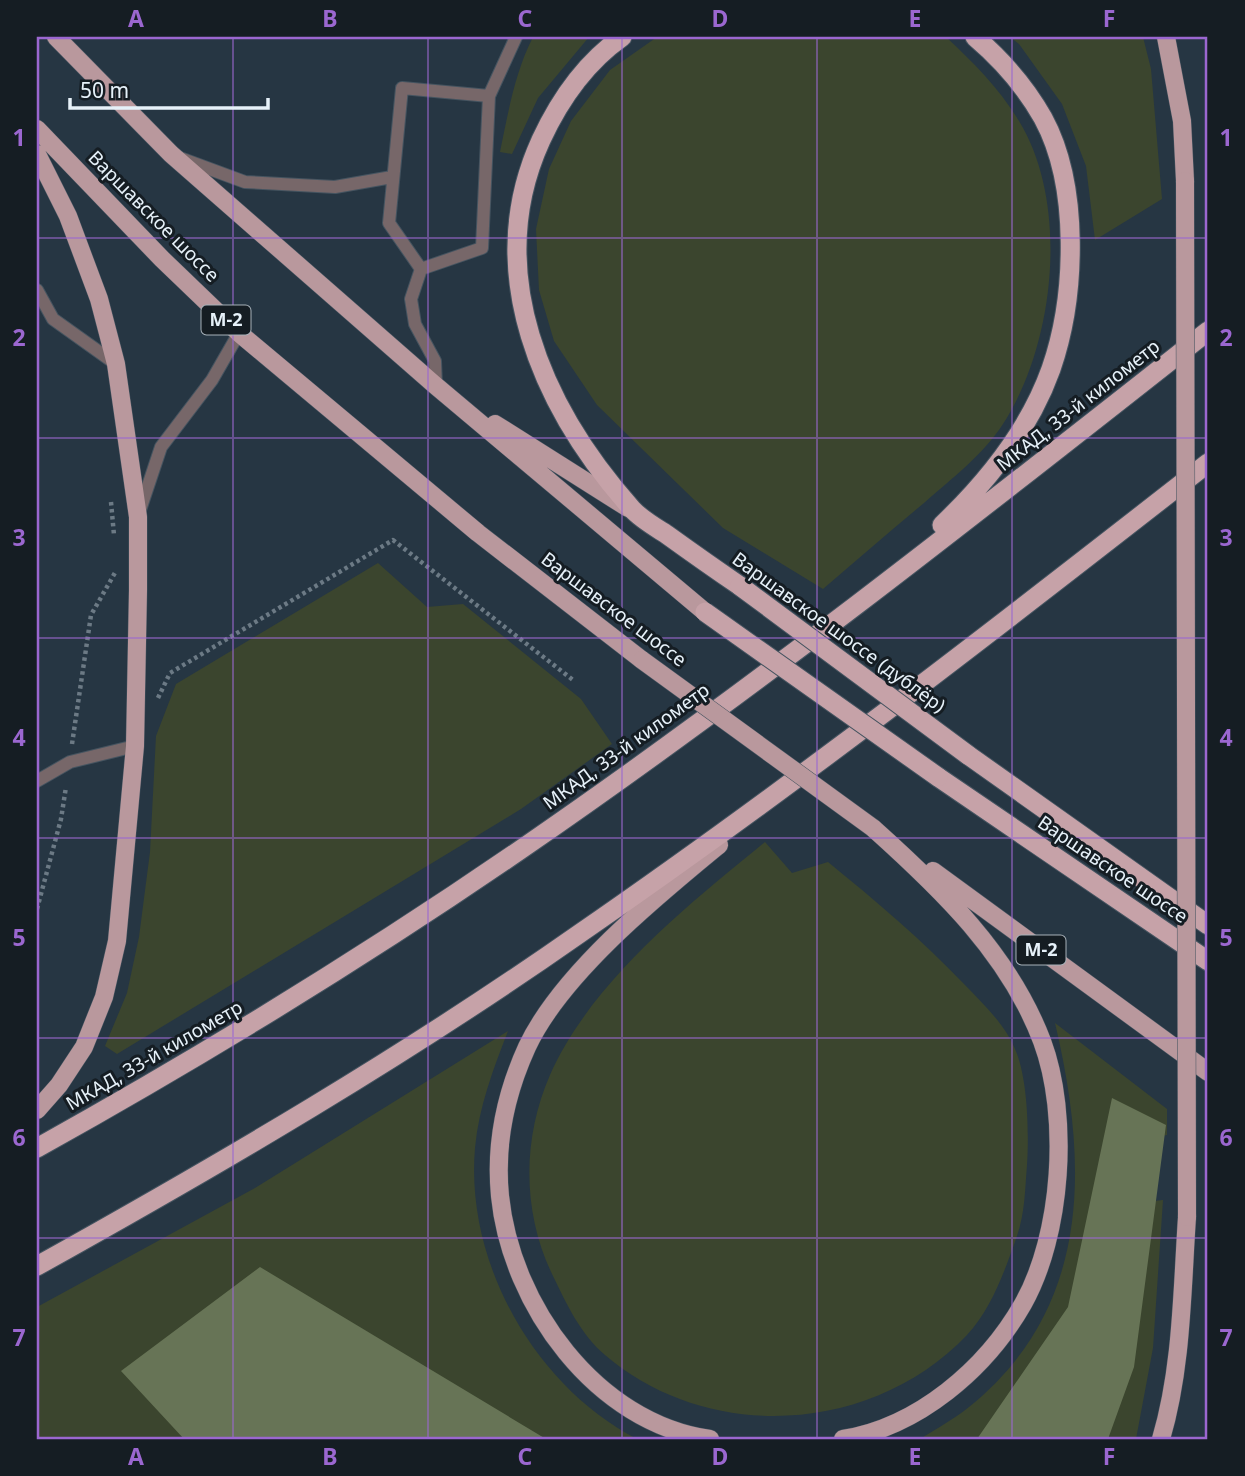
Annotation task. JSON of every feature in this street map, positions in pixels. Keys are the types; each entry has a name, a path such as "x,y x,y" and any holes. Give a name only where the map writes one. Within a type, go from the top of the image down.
{"highway":[{"path":"622,37 598,54 556,107 529,167 517,231 519,293 533,350 557,406 586,453 634,512"},
{"path":"863,601 971,498 1019,434 1051,369 1067,304 1071,239 1066,192 1044,120 1005,63 975,37"},
{"name":"МКАД, 33-й километр","path":"37,1149 254,1023 383,941 646,762 863,601 1208,331"},
{"path":"37,1266 308,1111 577,936 816,765 1208,463"},
{"name":"Варшавское шоссе (дублёр)","path":"634,512 740,586 968,755 1208,925"},
{"name":"Варшавское шоссе","path":"705,612 939,777 1208,961"}],"main road":[{"name":"Варшавское шоссе","path":"56,37 171,154 436,386 705,612"},
{"path":"1161,1439 1169,1413 1178,1356 1186,1217 1185,181 1182,121 1166,37"},
{"name":"Варшавское шоссе","path":"37,129 162,259 239,333 450,510 642,660 1208,1072"},
{"path":"37,154 99,299 116,364 138,517 135,747 117,941 104,997 84,1047 59,1085 37,1110"},
{"name":"Варшавское шоссе (дублёр)","path":"436,386 634,512"},
{"path":"710,1439 662,1424 623,1405 585,1374 553,1335 529,1295 509,1244 500,1196 500,1146 509,1094 528,1045 559,998 613,939 702,859 816,765"},
{"path":"843,1439 861,1436 907,1417 953,1388 994,1348 1024,1302 1044,1249 1056,1193 1059,1148 1054,1092 1042,1043 1018,992 983,938 929,879 873,828"}],"lane":[{"path":"421,269 482,248 489,96 516,37"},
{"path":"421,269 389,223 391,177 402,88 489,96"},
{"path":"171,154 245,181 335,187 391,177"},
{"path":"421,269 411,299 415,324 435,361 436,386"},
{"path":"37,290 53,319 116,364"},
{"path":"138,517 161,447 212,380 239,333"},
{"path":"37,781 70,762 135,747"}],"path":[{"path":"111,501 114,542"},
{"path":"153,710 170,673 393,540 573,680"},
{"path":"37,909 61,820 91,615 117,570"}],"green space":[{"path":"533,37 589,37 538,98 512,154 500,152 517,78"},
{"path":"657,37 946,37 976,66 1003,98 1019,121 1035,155 1045,192 1050,232 1050,274 1035,355 1021,391 995,435 956,476 823,589 723,528 597,405 554,341 539,290 536,229 549,169 571,121 610,70"},
{"path":"1010,37 1143,37 1151,69 1162,199 1095,240 1086,166 1062,104 1019,44"},
{"path":"378,563 427,607 463,604 581,699 612,744 521,809 117,1054 105,1046 127,993 139,937 150,852 156,736 176,684"},
{"path":"765,842 792,873 828,862 949,968 988,1009 1007,1034 1017,1054 1026,1094 1028,1124 1025,1192 1020,1227 997,1288 976,1324 929,1368 885,1392 839,1408 790,1416 740,1414 692,1403 647,1384 596,1347 575,1318 543,1252 531,1202 529,1176 530,1150 541,1099 568,1041 590,1008 644,947"},
{"path":"1055,1023 1167,1109 1167,1135 1141,1140 1110,1206 1163,1200 1153,1348 1136,1439 920,1439 969,1407 1010,1368 1039,1324 1059,1278 1071,1230 1075,1180 1073,1128"},
{"path":"508,1031 483,1103 475,1148 475,1192 482,1235 495,1277 514,1318 539,1355 568,1388 601,1416 637,1439 37,1439 37,1307 255,1188"},
{"path":"1112,1098 1166,1125 1134,1367 1108,1439 977,1439 1068,1307"},
{"path":"260,1267 546,1439 184,1439 121,1371"}]}
